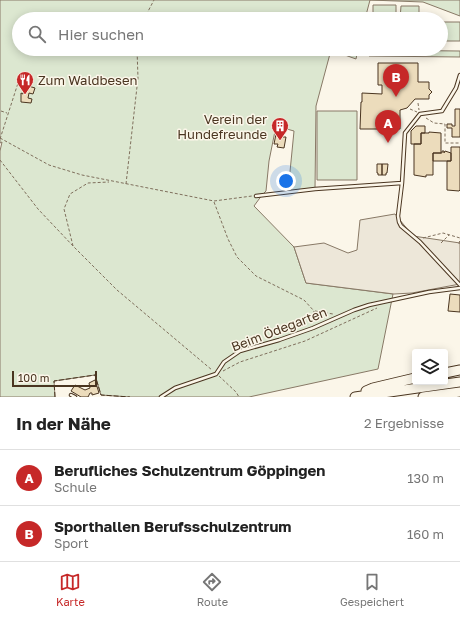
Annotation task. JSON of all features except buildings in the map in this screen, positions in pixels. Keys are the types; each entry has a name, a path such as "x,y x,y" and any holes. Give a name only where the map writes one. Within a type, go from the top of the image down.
{"highway":[{"path":"448,372 460,370"},
{"path":"354,397 373,388 412,379"},
{"path":"354,397 460,382"},
{"path":"423,397 460,392"}],"lane":[{"path":"460,76 456,88 442,111 420,114 404,133 402,183 398,216 401,226 417,240 460,285"},
{"path":"256,196 315,189 402,183"},
{"name":"Beim Ödegarten","path":"161,397 175,388 217,373 224,362 240,351 279,340 313,328 354,310 445,289 460,288"},
{"path":"71,395 75,397"}],"path":[{"path":"148,12 154,0"},
{"path":"126,185 138,78 137,56"},
{"path":"19,80 0,139 49,165 112,182 214,201 256,196"},
{"path":"418,103 420,114"},
{"path":"410,109 434,123 444,124 445,142 460,143"},
{"path":"1,111 8,113"},
{"path":"0,160 38,208 117,290 217,373 239,397"},
{"path":"74,247 67,227 64,209 70,194 88,183 112,182"},
{"path":"214,201 228,239 237,257 256,276 304,300 314,311 342,315"},
{"path":"417,240 443,233 460,238 459,244"},
{"path":"441,243 449,235"},
{"path":"217,373 246,360 305,341 377,309 379,304"},
{"path":"313,328 314,311"}],"green space":[{"path":"0,0 370,0 367,12 12,12 12,56 329,56 316,106 315,189 288,192 294,131 276,126 269,161 266,191 254,206 294,247 306,283 393,294 378,369 249,397 130,397 101,395 95,375 54,381 55,397 0,397 0,151 2,142 0,143"},
{"path":"370,0 460,0 460,16 423,2"},
{"path":"373,5 396,5 396,12 373,12"},
{"path":"401,6 419,6 419,12 401,12"},
{"path":"448,22 460,22 460,41 448,41"},
{"path":"448,51 460,51 460,57 369,56 448,56"},
{"path":"348,56 357,56 356,59"},
{"path":"317,111 357,111 357,180 317,180"}],"shaded area":[{"path":"395,214 413,236 460,243 460,284 412,293 394,294 306,283 294,247 324,243 348,253 357,250 360,220"}],"fence":[{"path":"55,397 54,381 95,375 101,395 130,397"}],"place":[{"name":"Zum Waldbesen","path":"25,95"},
{"name":"Sporthallen Berufsschulzentrum","path":"396,97"},
{"name":"Verein der Hundefreunde","path":"280,141"},
{"name":"Berufliches Schulzentrum Göppingen","path":"388,143"}]}
